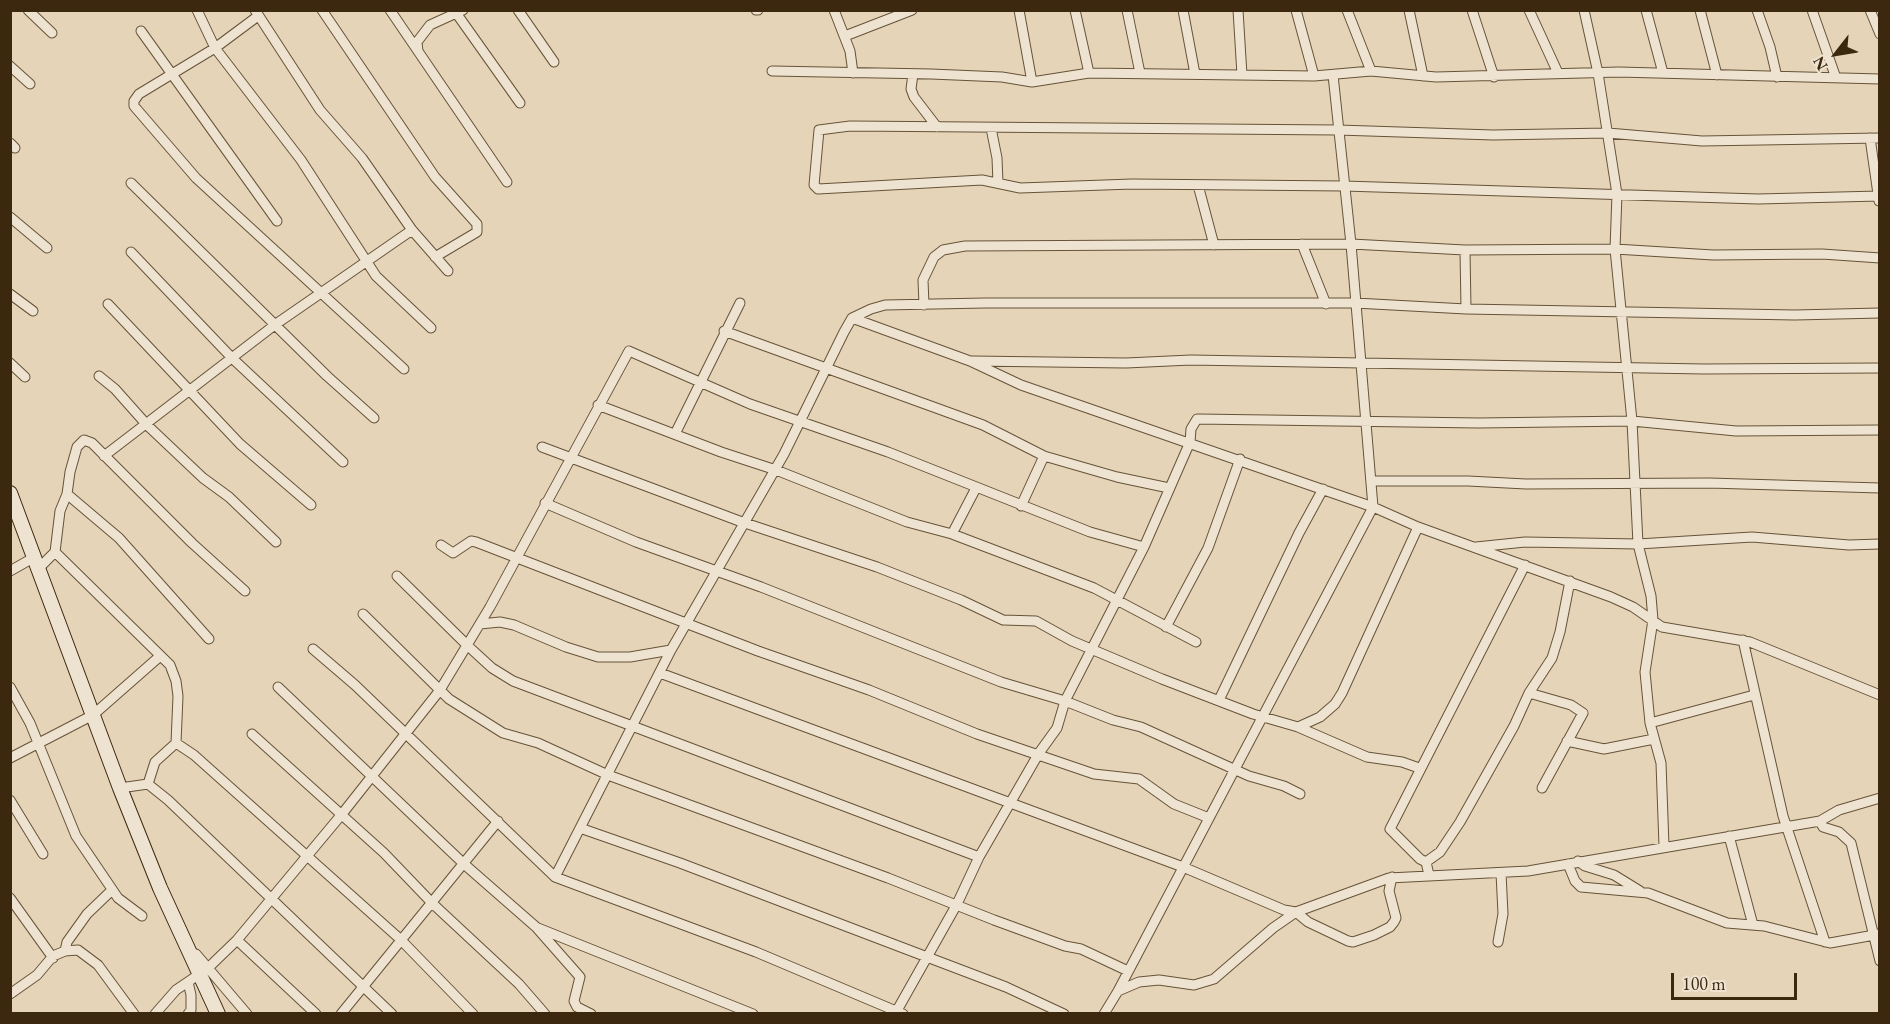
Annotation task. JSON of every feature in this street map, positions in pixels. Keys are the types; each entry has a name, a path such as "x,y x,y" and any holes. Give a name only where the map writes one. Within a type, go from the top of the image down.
{"street":[{"path":"28,10 52,33"},
{"path":"197,10 214,48 301,160 376,276 431,328"},
{"path":"322,10 435,177 477,224 477,232 435,257"},
{"path":"390,10 507,182"},
{"path":"518,10 554,62"},
{"path":"834,10 845,36 853,73"},
{"path":"845,36 912,10"},
{"path":"1019,10 1032,82"},
{"path":"1075,10 1089,73"},
{"path":"1127,10 1140,73"},
{"path":"1183,10 1195,74"},
{"path":"1238,10 1242,75"},
{"path":"1296,10 1314,76"},
{"path":"1347,10 1371,71"},
{"path":"1408,10 1422,76"},
{"path":"1472,10 1494,77"},
{"path":"1529,10 1558,73"},
{"path":"1584,10 1598,73 1617,194 1615,249 1623,310 1632,421 1638,544 1651,596 1653,620 1645,672 1650,723 1661,763 1664,846"},
{"path":"1646,10 1663,73"},
{"path":"1700,10 1717,75"},
{"path":"1757,10 1770,46 1777,77"},
{"path":"1812,10 1836,78"},
{"path":"1870,10 1880,34"},
{"path":"418,51 417,42 422,32 435,21 458,12 520,103"},
{"path":"404,369 196,178 139,113 134,101 139,94 214,48 257,13 320,110 362,158 412,230 448,271"},
{"path":"141,31 277,221"},
{"path":"10,66 30,84"},
{"path":"772,71 1002,77 1032,82 1089,73 1314,76 1371,71 1422,76 1494,77 1558,73 1663,73 1880,79"},
{"path":"913,74 911,89 914,97 937,127"},
{"path":"1104,1014 1373,507 1351,244 1333,75"},
{"path":"822,128 1338,130 1493,135 1608,134 1702,141 1875,138 1879,198 1758,199 1389,190 1344,186 1132,184 1039,189 1020,188 990,180 931,181 818,189 814,185 818,132 822,128"},
{"path":"991,128 997,158 998,183"},
{"path":"131,183 374,418"},
{"path":"1198,185 1214,245"},
{"path":"10,217 47,248"},
{"path":"104,456 276,324 412,230"},
{"path":"924,306 921,290 928,267 943,250 952,248 1032,244 1351,244 1465,250 1615,249 1713,255 1822,254 1880,258"},
{"path":"1302,244 1326,304"},
{"path":"1465,250 1466,309"},
{"path":"131,252 232,358 343,462"},
{"path":"10,294 33,311"},
{"path":"675,434 724,331 740,303"},
{"path":"555,877 686,623 716,573 742,522 776,470 852,318 885,305 1063,303 1355,303 1466,309 1623,310 1795,315 1880,313"},
{"path":"108,304 240,444 311,505"},
{"path":"852,318 970,361 1021,385 1240,459 1373,507 1418,527 1570,581 1611,597 1669,629 1743,640 1880,695"},
{"path":"724,331 983,425 1044,456 1117,477 1169,488"},
{"path":"155,1014 176,990 198,975 237,940 342,814 440,690 454,663 468,646 629,351 699,383 917,463 1021,506 1090,532 1144,547"},
{"path":"970,361 1360,362 1626,367 1880,368"},
{"path":"10,363 25,377"},
{"path":"99,376 115,389 147,425 276,542"},
{"path":"598,405 776,470 907,522 952,534 1094,588 1117,603 1196,642"},
{"path":"312,649 355,685 555,877 766,956 898,1013 957,904 979,857 1039,753 1057,728 1065,701 1144,547 1190,442 1191,429 1198,419 1479,423 1632,421 1736,431 1880,430"},
{"path":"55,552 60,511 67,494 77,447 84,440 92,443 244,591"},
{"path":"542,447 742,522 877,567 961,600 1003,620 1036,621 1093,650 1262,718 1298,727 1367,757 1402,762 1419,768"},
{"path":"1021,506 1044,456"},
{"path":"1166,627 1208,548 1240,459"},
{"path":"1372,481 1527,484 1634,482 1880,488"},
{"path":"952,534 976,488"},
{"path":"1219,700 1299,533 1323,489"},
{"path":"10,493 120,788 198,975 218,1014"},
{"path":"67,494 119,538 209,639"},
{"path":"545,503 575,518 1001,682 1065,701 1113,720 1141,727 1236,768 1249,776 1300,794"},
{"path":"1298,727 1320,717 1335,704 1342,693 1418,527"},
{"path":"1474,547 1525,542 1638,544 1774,537 1849,545 1880,544"},
{"path":"441,545 453,553 471,541 868,690 977,734 1039,753 1094,774 1139,779 1174,804 1209,818"},
{"path":"10,571 35,564 55,552"},
{"path":"55,552 159,657 170,665 176,681 176,743 155,762 147,784"},
{"path":"1426,862 1420,859 1390,829 1397,819 1419,768 1473,670 1525,565"},
{"path":"397,576 492,668 513,681 979,857"},
{"path":"1426,862 1440,852 1464,815 1557,645 1570,581"},
{"path":"363,614 460,708 492,724 503,733 538,743 609,775 1065,946 1081,949 1128,971"},
{"path":"480,624 500,622 514,625 566,647 598,657 630,657 671,651"},
{"path":"1743,640 1783,816 1825,942"},
{"path":"10,758 93,715 159,657"},
{"path":"660,673 1182,867 1296,912 1308,922 1348,941 1353,942 1374,936 1390,927 1394,922 1396,918 1389,891 1392,877"},
{"path":"10,687 30,723 76,836 125,906 142,916"},
{"path":"278,687 464,864 536,927 580,977 574,1001 577,1006 591,1014"},
{"path":"1529,693 1580,710 1583,716 1542,788"},
{"path":"1650,723 1754,695"},
{"path":"252,734 342,814 432,903 519,984 545,1014"},
{"path":"1567,741 1604,749 1654,739"},
{"path":"176,743 194,754 400,939 473,1014"},
{"path":"120,788 147,784 168,800 392,1014"},
{"path":"1118,991 1150,980 1194,985 1214,979 1273,927 1296,912 1392,877 1501,873 1573,863 1820,821 1839,810 1880,798"},
{"path":"10,800 43,854"},
{"path":"341,1014 498,821"},
{"path":"1820,821 1823,827 1839,832 1851,843 1876,935 1880,961"},
{"path":"580,828 680,863 1006,987 1064,1014"},
{"path":"1729,836 1753,925"},
{"path":"1426,862 1429,875"},
{"path":"1573,863 1575,882 1581,887 1640,891"},
{"path":"1573,863 1614,875 1640,891 1727,923 1753,925 1825,942 1838,943 1876,935"},
{"path":"1498,942 1503,914 1501,873"},
{"path":"65,951 67,942 81,921 112,890"},
{"path":"10,898 53,958"},
{"path":"536,927 753,1014"},
{"path":"237,940 316,1014"},
{"path":"10,994 37,975 53,958 65,951 78,951 91,957 134,1014"},
{"path":"188,1014 191,1010 191,995 198,975"},
{"path":"198,975 247,1014"}]}
